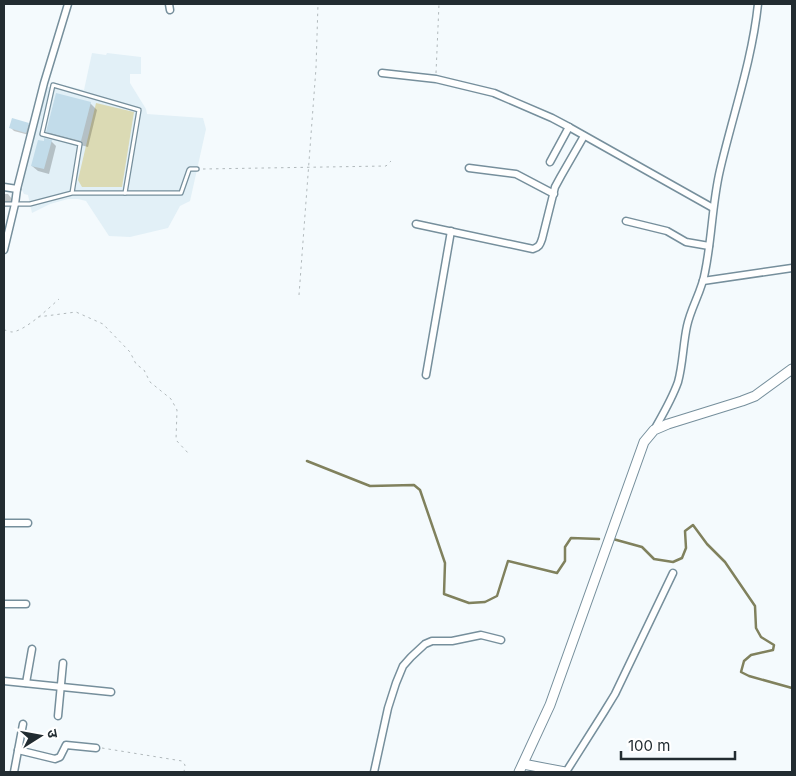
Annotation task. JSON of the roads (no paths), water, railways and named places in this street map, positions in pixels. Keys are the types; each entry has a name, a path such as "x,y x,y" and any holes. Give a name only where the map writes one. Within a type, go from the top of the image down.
{"street":[{"path":"4,250 17,189 44,83 68,4"},
{"path":"673,573 615,694 565,772 521,768 550,705 644,442 654,430 672,398 678,380 689,316 703,281 720,171 747,70 758,4"},
{"path":"382,73 436,79 494,93 552,118 713,208"},
{"path":"550,162 569,127"},
{"path":"416,224 533,249 537,248 542,239 554,194 561,176 584,136"},
{"path":"469,168 516,174 554,194"},
{"path":"4,187 17,189"},
{"path":"626,221 667,231 686,242 709,246"},
{"path":"426,376 451,232"},
{"path":"703,281 792,268"},
{"path":"654,430 755,396 792,369"},
{"path":"4,524 28,523"},
{"path":"4,604 26,604"},
{"path":"374,772 388,708 396,683 403,666 411,657 432,640 452,641 482,635 500,640"},
{"path":"26,683 32,649"},
{"path":"58,716 62,662"},
{"path":"4,681 111,692"},
{"path":"14,772 23,724"},
{"path":"18,750 55,759 60,757 66,746 96,748"}],"lane":[{"path":"44,83 139,110 125,193"},
{"path":"53,85 42,134 80,144 72,194"},
{"path":"4,204 30,204 72,194 181,192 189,170 197,169"}],"waterway":[{"path":"307,461 370,486 414,485 420,490 445,563 444,594 469,603 485,602 497,596 508,561 557,573 565,561 565,547 571,538 599,539"},
{"path":"613,539 642,547 654,559 673,562 682,558 686,548 685,531 693,525 707,544 725,562 755,606 756,628 761,637 774,645 773,650 751,655 744,661 741,672 792,688"}]}
